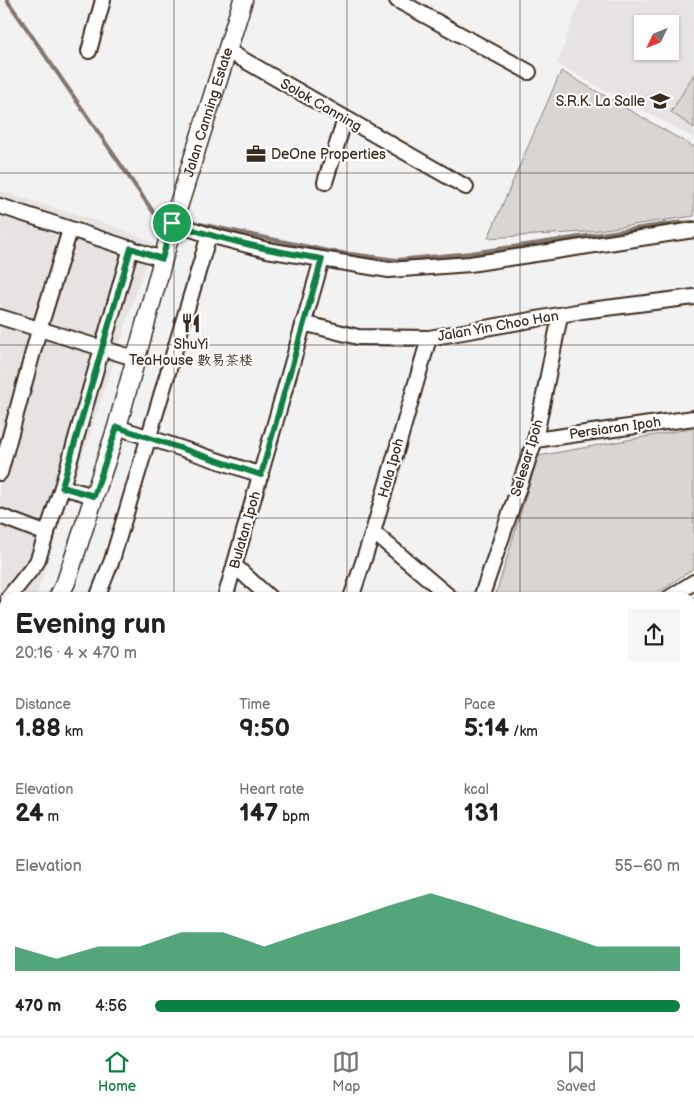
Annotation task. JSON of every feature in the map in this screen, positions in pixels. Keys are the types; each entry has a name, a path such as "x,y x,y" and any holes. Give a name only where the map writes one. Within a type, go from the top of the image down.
{"street":[{"path":"89,51 102,0"},
{"name":"Jalan Canning Estate","path":"61,592 66,582 117,427 134,358 172,223 243,0"},
{"path":"397,0 529,72"},
{"name":"Solok Canning","path":"228,51 466,187"},
{"path":"325,182 345,119"},
{"path":"0,206 162,259"},
{"path":"172,223 209,236 267,250 389,270 470,264 694,230"},
{"path":"0,473 39,330 70,230"},
{"path":"99,592 112,560 209,236"},
{"path":"13,592 36,565 47,534 131,248"},
{"name":"Bulatan Ipoh","path":"227,592 322,259"},
{"name":"Jalan Yin Choo Han","path":"303,323 358,337 428,338 560,316 694,297"},
{"name":"Selesar Ipoh","path":"483,592 535,440 560,316"},
{"path":"0,317 134,358"},
{"name":"Hala Ipoh","path":"353,592 373,532 428,338"},
{"name":"Persiaran Ipoh","path":"535,440 694,418"},
{"path":"117,427 261,475"},
{"path":"62,487 94,496"},
{"path":"0,516 47,534"},
{"path":"373,532 444,592"},
{"path":"236,566 264,592"},
{"path":"678,592 694,582"}],"shaded area":[{"name":"S.R.K. La Salle","path":"580,0 694,0 694,138 557,64"},
{"path":"561,71 694,147 694,216 585,232 488,238"},
{"path":"694,74 694,128 671,112"},
{"path":"0,191 104,223 153,242 38,592 0,592"},
{"path":"694,428 694,568 659,592 497,592 538,456"}],"waterway":[{"path":"7,0 154,213"},
{"path":"200,224 328,251 397,260 471,253 674,223 694,222"}],"place":[{"name":"S.R.K. La Salle","path":"660,101"},
{"name":"DeOne Properties","path":"256,154"},
{"name":"ShuYi TeaHouse 數易茶楼","path":"191,323"}],"route":[{"path":"172,223 209,236 267,250 322,259 261,475 117,427 94,496 62,487 131,248 162,259 172,223"}]}
